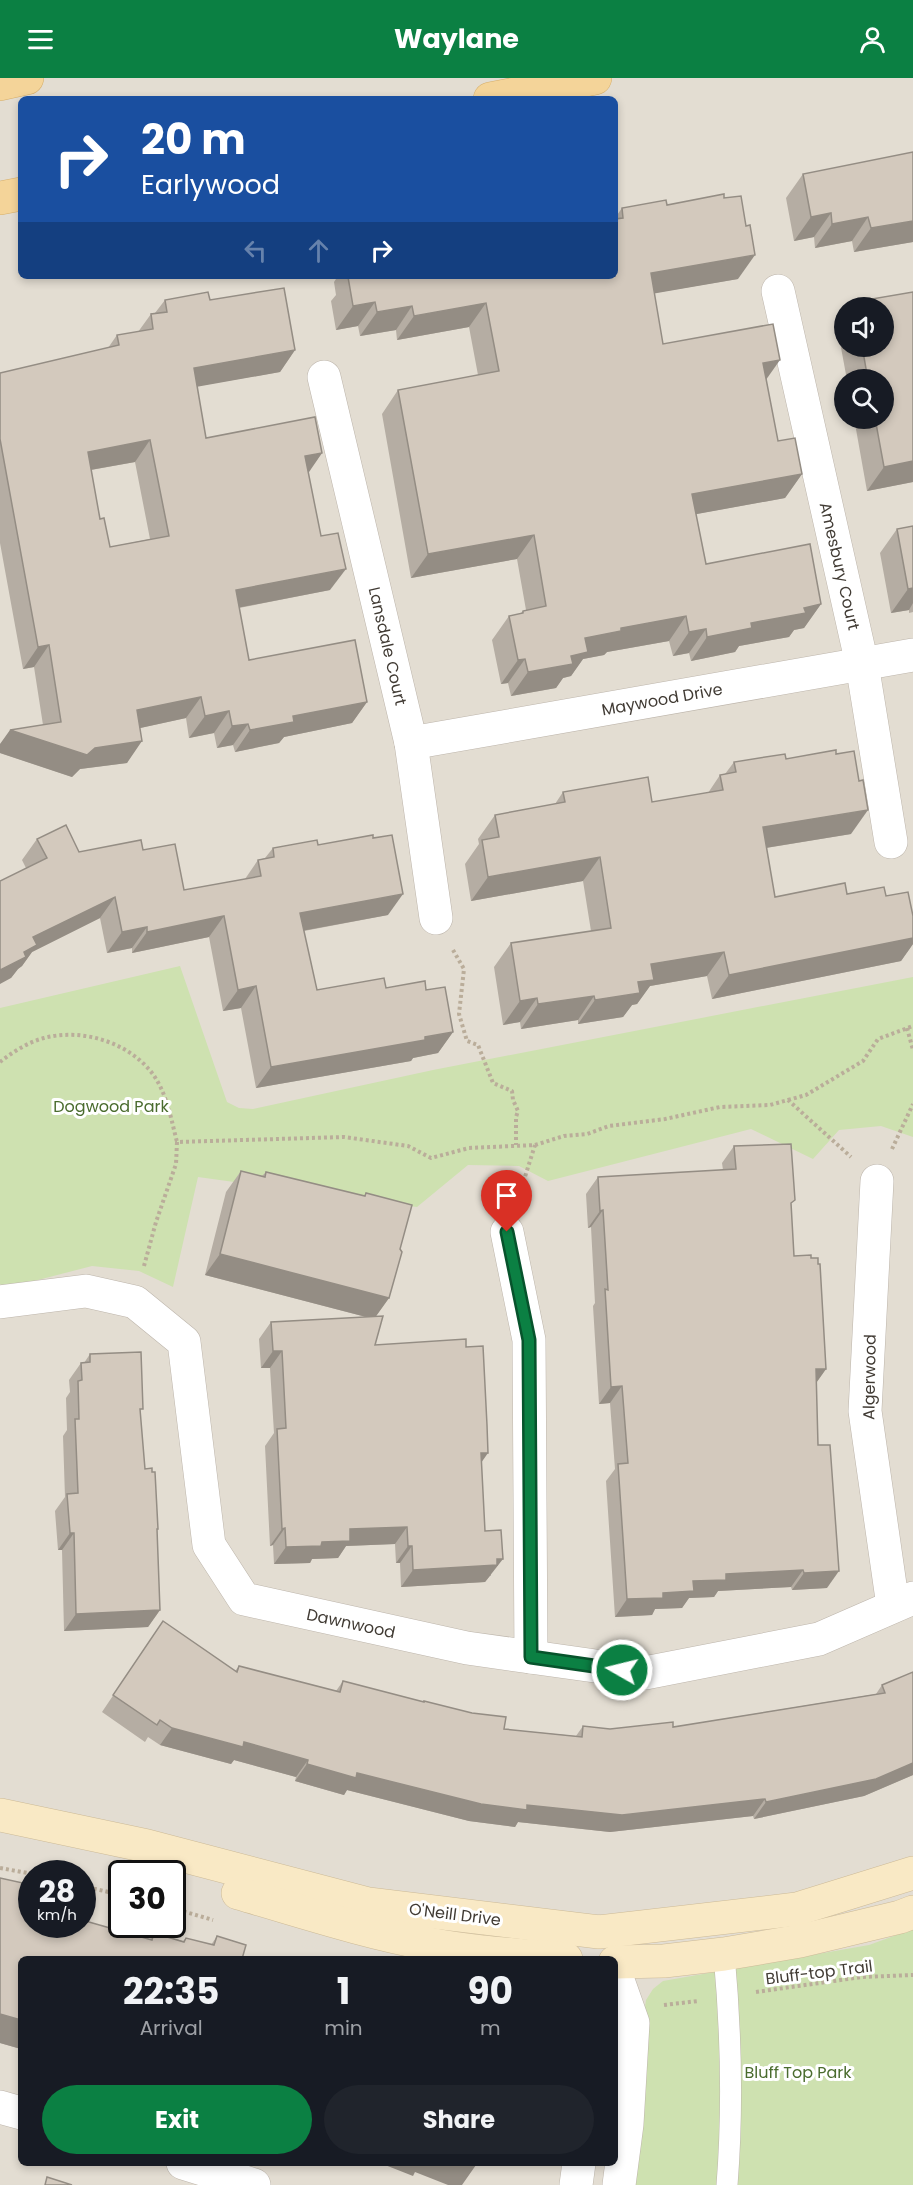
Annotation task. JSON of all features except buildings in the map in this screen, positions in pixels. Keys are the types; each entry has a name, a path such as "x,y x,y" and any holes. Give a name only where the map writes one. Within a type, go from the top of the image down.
{"main road":[{"path":"0,84 27,78"},
{"path":"505,96 595,78"},
{"path":"0,198 18,195"},
{"name":"O'Neill Drive","path":"0,1815 147,1846 368,1904 599,1932 612,1950 664,1961 724,1954 800,1941 913,1912"},
{"path":"0,1838 115,1860"},
{"name":"O'Neill Drive","path":"612,1950 797,1909 913,1873"},
{"name":"O'Neill Drive","path":"186,1879 366,1930 430,1945 528,1956"}],"street":[{"name":"Amesbury Court","path":"778,291 862,664 891,842"},
{"name":"Lansdale Court","path":"324,377 411,743 436,918"},
{"name":"Maywood Drive","path":"411,743 913,655"},
{"name":"Algerwood","path":"877,1181 865,1411 903,1602"},
{"path":"507,1232 529,1340 531,1657"},
{"name":"Dawnwood","path":"0,1302 86,1291 135,1302 184,1342 209,1545 244,1599 467,1648 645,1673 819,1639 903,1602"},
{"path":"618,1980 633,2023 627,2124 619,2185"},
{"path":"0,2107 18,2112"},
{"path":"193,2166 254,2185"},
{"path":"576,2185 579,2166"}],"lane":[{"path":"724,1954 728,1996 730,2145 727,2185"}],"path":[{"path":"436,918 464,969 459,1014 467,1041 478,1045 493,1083 512,1091 518,1111 516,1145"},
{"path":"177,1142 344,1137 408,1146 431,1158 469,1148 536,1145 564,1136 587,1134 609,1126 665,1119 720,1107 770,1105 806,1095 863,1061 878,1039 913,1026"},
{"path":"908,1028 913,1050"},
{"path":"0,1062 17,1050 45,1038 82,1034 111,1043 137,1056 153,1075 166,1100 177,1142 176,1164 156,1222 135,1302"},
{"path":"788,1100 877,1181 913,1104"},
{"path":"507,1232 536,1145"},
{"path":"0,1868 18,1871"},
{"name":"Bluff-top Trail","path":"626,2003 668,2005 862,1977 913,1975"}],"shaded area":[{"path":"0,78 913,78 913,2185 0,2185"}],"green space":[{"name":"Dogwood Park","path":"180,966 227,1102 239,1108 253,1109 433,1070 913,977 913,1137 881,1126 839,1130 813,1159 751,1129 548,1181 519,1166 468,1165 417,1207 198,1177 173,1287 139,1271 92,1266 7,1288 0,1284 0,1008"},
{"name":"Bluff Top Park","path":"913,1929 913,2185 630,2185 638,2059 646,2000 653,1989 663,1981 869,1945"}],"route":[{"path":"507,1232 529,1340 531,1657 622,1670"}]}
